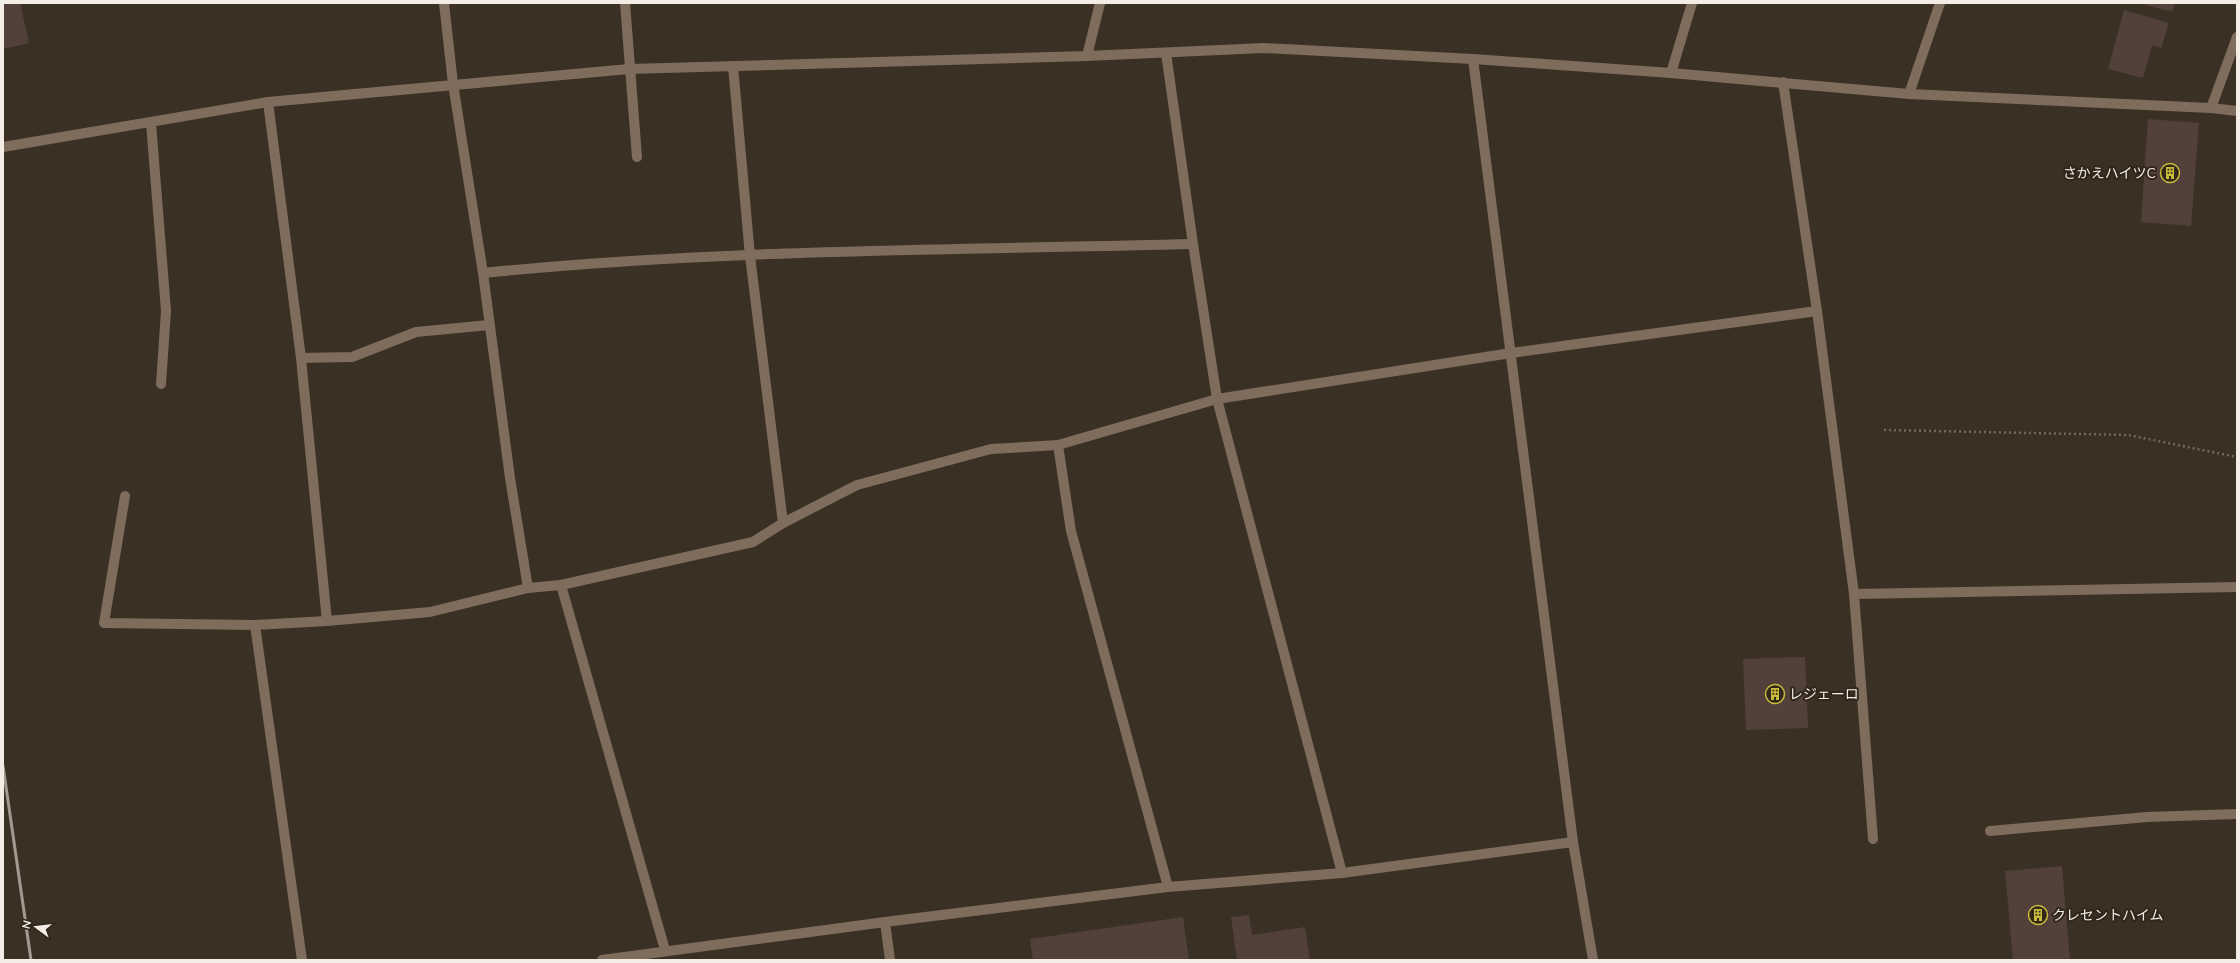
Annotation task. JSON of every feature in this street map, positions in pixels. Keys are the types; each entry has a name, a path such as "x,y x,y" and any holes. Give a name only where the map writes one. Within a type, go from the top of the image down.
{"street":[{"path":"444,3 453,84 483,273 489,326 528,588"},
{"path":"625,3 637,157"},
{"path":"1087,56 1100,3"},
{"path":"1671,73 1692,3"},
{"path":"1908,94 1940,3"},
{"path":"2210,108 2237,37"},
{"path":"3,147 268,102 629,69 1087,56 1264,48 1472,59 1671,73 1908,94 2210,108 2237,111"},
{"path":"1166,53 1192,244 1217,399 1342,874"},
{"path":"1472,59 1573,842 1592,960"},
{"path":"733,66 750,256 783,523"},
{"path":"1783,82 1817,312 1854,594 1873,839"},
{"path":"268,102 301,358 327,622"},
{"path":"151,123 166,311 161,384"},
{"path":"483,273 572,264 750,256 1192,244"},
{"path":"125,496 104,623 255,624 327,622 430,612 528,588 561,585 753,542 783,523 856,485 991,450 1058,445 1217,399 1511,353 1817,312"},
{"path":"301,358 352,356 416,332 489,326"},
{"path":"1058,445 1071,532 1168,888"},
{"path":"561,585 665,950"},
{"path":"1854,594 2237,587"},
{"path":"255,624 302,960"},
{"path":"1990,831 2147,817 2237,814"},
{"path":"602,960 665,950 885,922 1168,888 1342,874 1573,842"},
{"path":"885,922 890,960"}],"path":[{"path":"1884,430 2128,435 2237,457"}],"building":[{"path":"3,3 20,3 29,43 3,49"},
{"path":"2139,3 2175,3 2172,12"},
{"path":"2124,10 2169,23 2161,48 2152,45 2143,78 2108,69"},
{"name":"さかえハイツC","path":"2148,119 2199,123 2191,226 2141,222"},
{"name":"レジェーロ","path":"1805,657 1808,728 1746,730 1743,659"},
{"name":"クレセントハイム","path":"2062,866 2070,960 2013,960 2005,871"},
{"path":"1249,915 1252,935 1305,927 1310,960 1237,960 1231,917"},
{"path":"1183,917 1189,960 1033,960 1030,939"}],"railway":[{"path":"3,766 31,960"}],"place":[{"name":"さかえハイツC","path":"2170,173"},
{"name":"レジェーロ","path":"1775,694"},
{"name":"クレセントハイム","path":"2038,915"}]}
